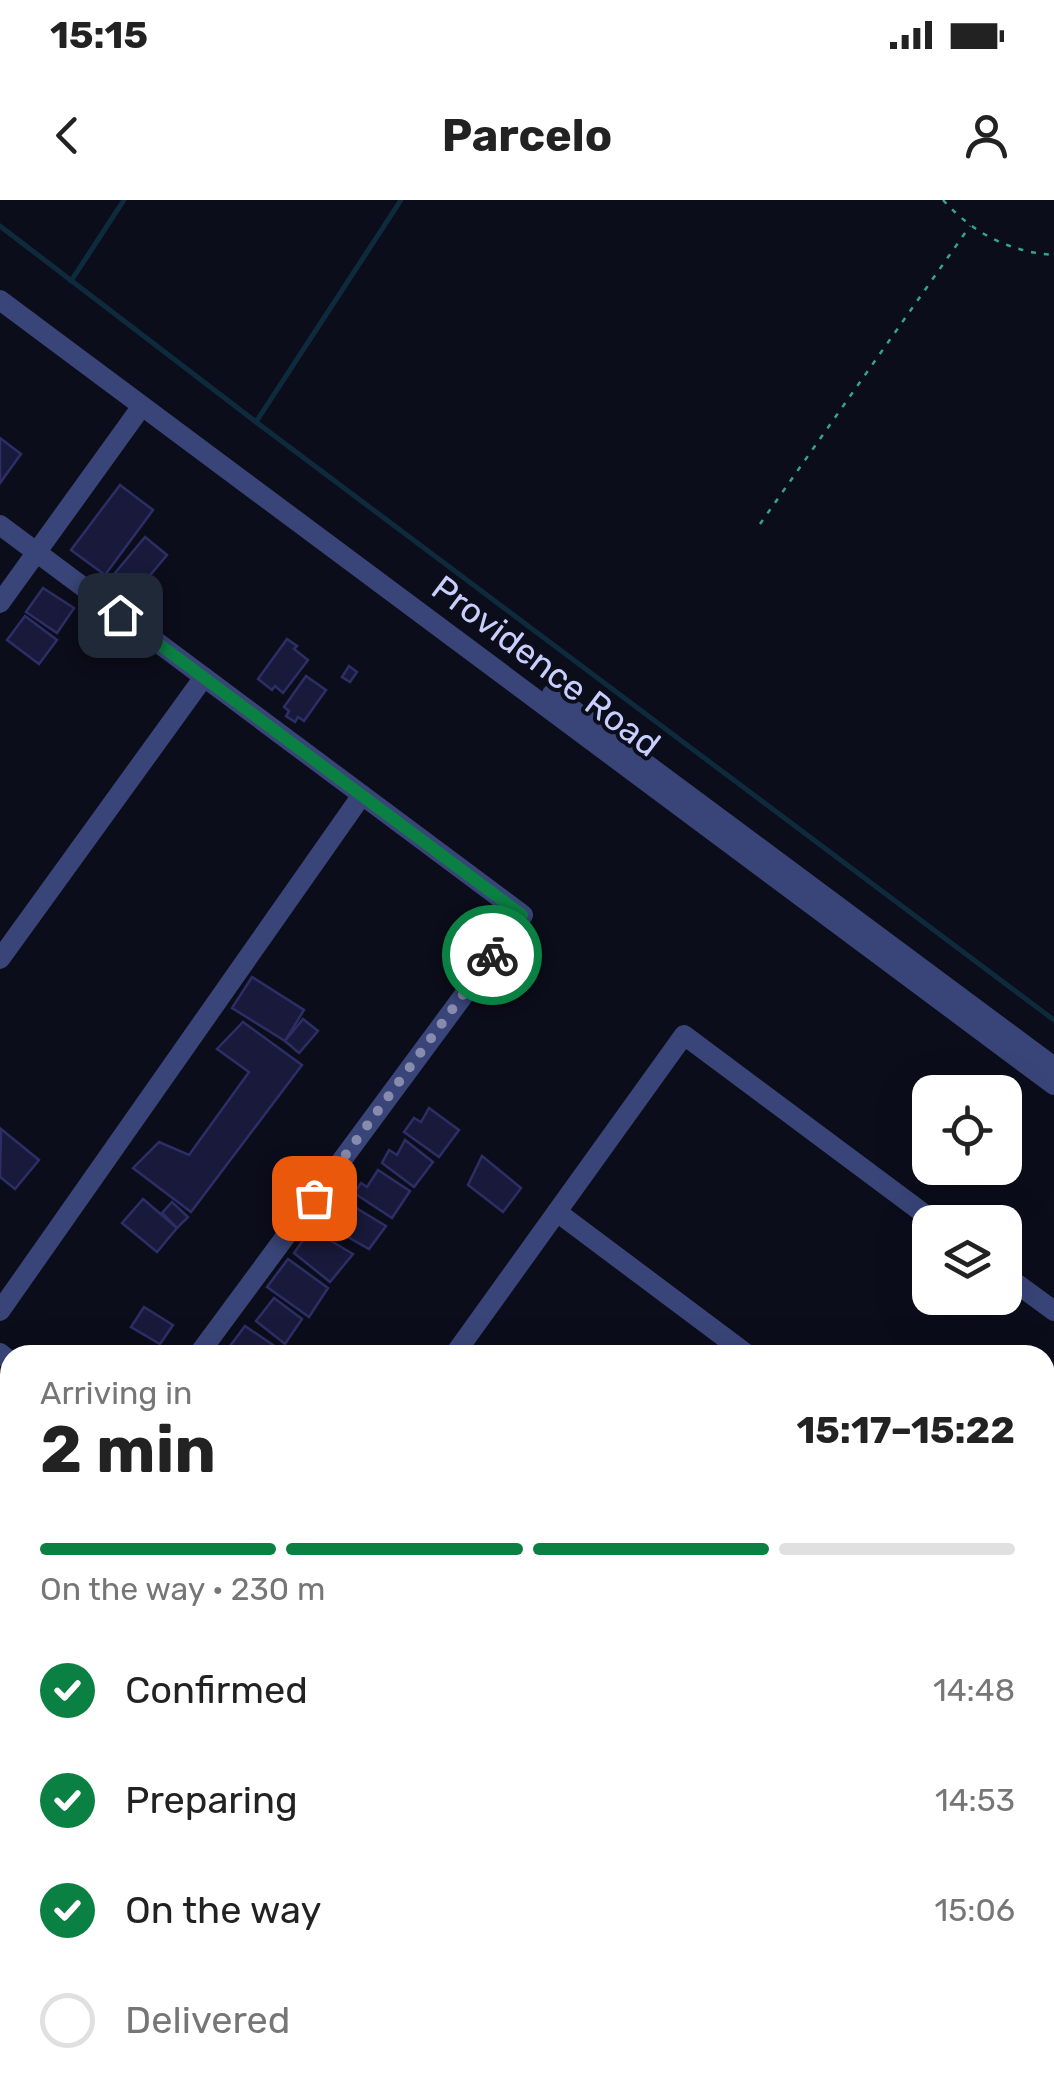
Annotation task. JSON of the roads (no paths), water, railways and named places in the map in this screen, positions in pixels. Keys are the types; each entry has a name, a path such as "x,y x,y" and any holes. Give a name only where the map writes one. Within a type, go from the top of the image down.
{"street":[{"name":"Providence Road","path":"0,284 1054,1066"},
{"name":"Providence Road","path":"0,300 1054,1085"},
{"path":"0,603 142,406"},
{"path":"0,525 522,915 205,1345"},
{"path":"0,959 204,678"},
{"path":"0,1311 362,795"},
{"path":"461,1345 684,1035 912,1205"},
{"path":"557,1212 735,1345"},
{"path":"1022,1287 1054,1311"}],"waterway":[{"path":"71,281 124,200"},
{"path":"256,422 401,200"},
{"path":"0,226 1054,1020"}]}
